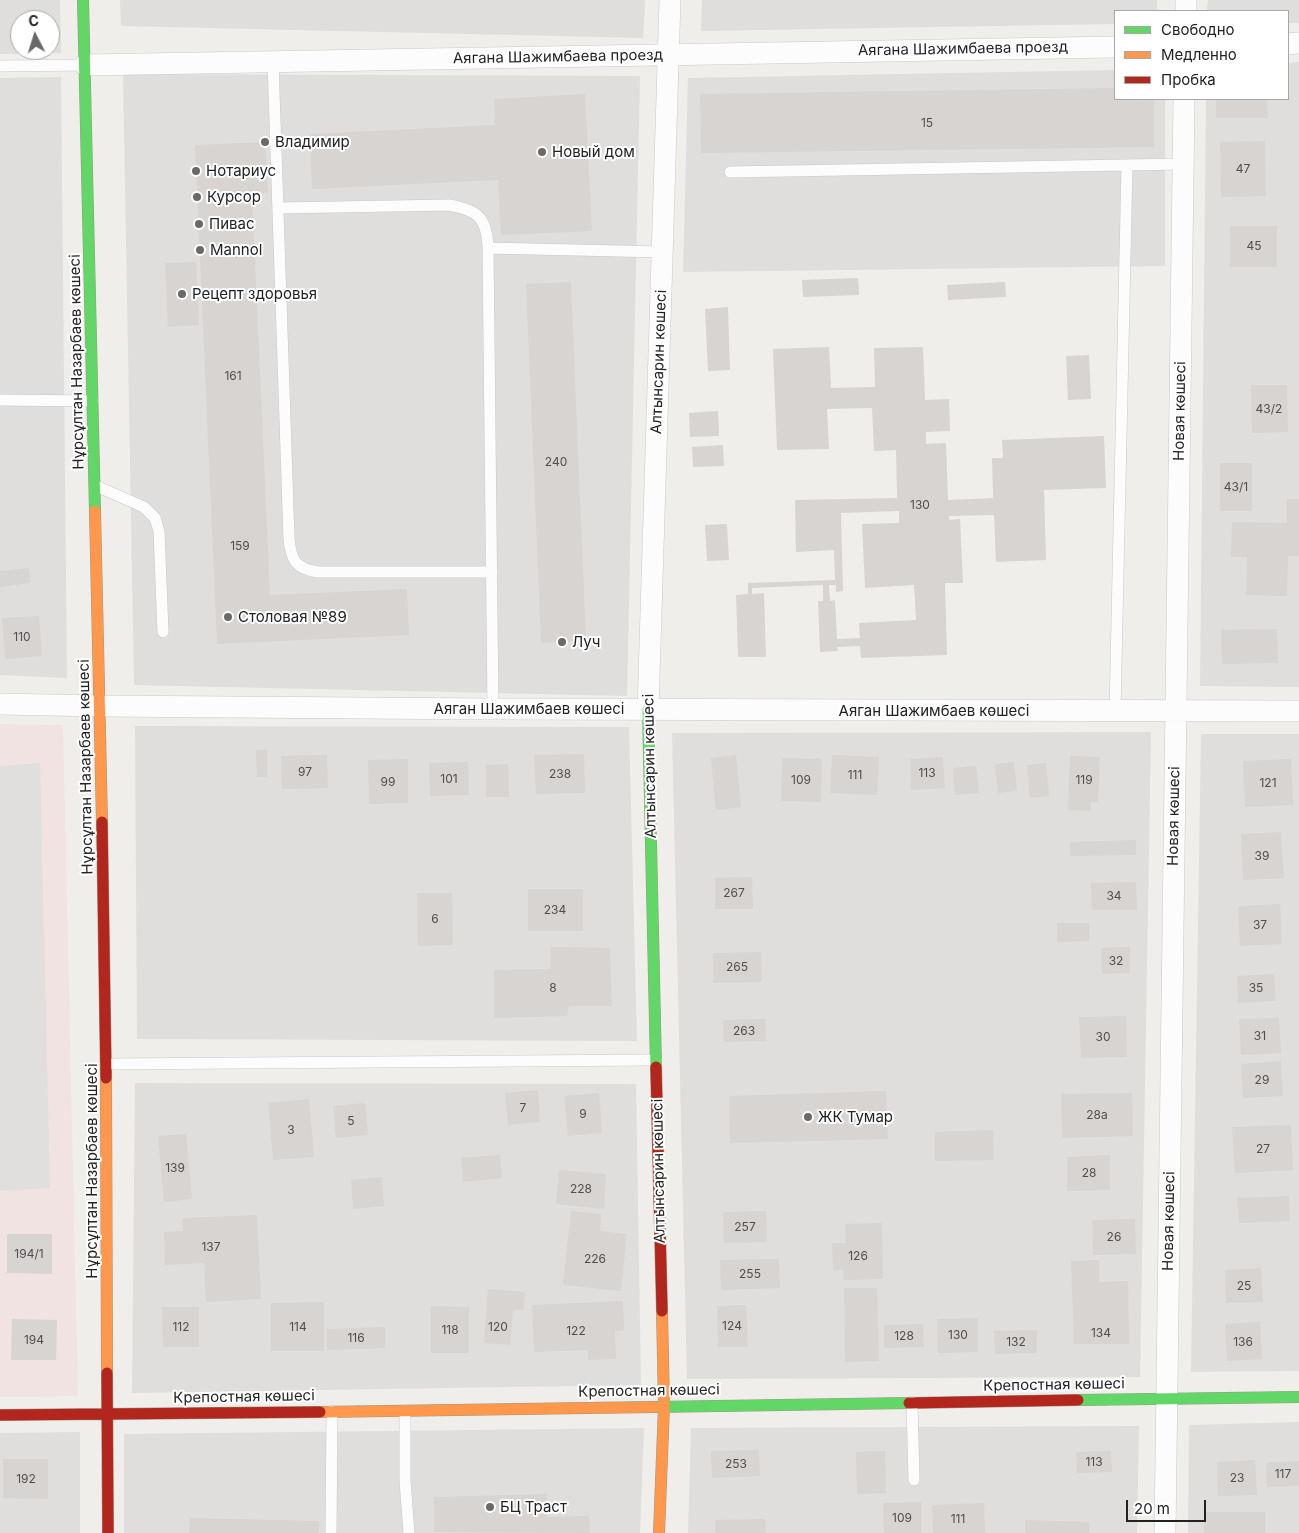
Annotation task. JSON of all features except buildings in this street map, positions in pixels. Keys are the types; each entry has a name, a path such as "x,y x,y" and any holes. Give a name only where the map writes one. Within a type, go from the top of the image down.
{"street":[{"name":"Нұрсұлтан Назарбаев көшесі","path":"83,0 100,706 106,1064 108,1533"},
{"name":"Алтынсарин көшесі","path":"659,1533 664,1406 648,710 670,0"},
{"name":"Аягана Шажимбаева проезд","path":"85,65 1114,47"},
{"name":"Новая көшесі","path":"1165,1533 1184,100"},
{"name":"Аяган Шажимбаев көшесі","path":"0,704 648,710 1299,711"},
{"name":"Крепостная көшесі","path":"0,1415 405,1411 1299,1397"}],"lane":[{"path":"273,62 289,539 293,558 298,566 318,572 492,572"},
{"name":"Аягана Шажимбаева проезд","path":"0,66 85,65"},
{"path":"1115,711 1127,164"},
{"path":"730,172 1183,164"},
{"path":"279,208 456,206 474,212 483,220 488,235 493,709"},
{"path":"488,248 662,252"},
{"path":"0,400 93,401"},
{"path":"95,485 144,507 155,518 158,531 163,632"},
{"path":"106,1064 656,1060"},
{"path":"912,1402 914,1480"},
{"path":"331,1533 332,1411"},
{"path":"405,1411 405,1480 409,1533"}],"shaded area":[{"path":"0,0 60,0 61,53 60,10 10,10 10,54 0,54"},
{"path":"120,0 645,0 643,38 121,26"},
{"path":"702,0 1157,0 1157,10 1114,10 1114,24 701,31"},
{"path":"1208,0 1299,0 1299,23 1289,23 1289,10 1207,10"},
{"path":"1299,62 1299,687 1200,686 1206,100 1289,100 1289,63"},
{"path":"1114,70 1114,100 1165,100 1165,266 683,272 688,78"},
{"path":"123,74 640,76 627,696 134,685"},
{"path":"61,77 67,678 0,675 0,78"},
{"path":"0,724 63,725 78,1396 0,1397"},
{"path":"135,726 629,727 637,1041 137,1039"},
{"path":"1151,732 1140,1377 687,1379 672,733"},
{"path":"1201,734 1299,734 1299,1371 1191,1372"},
{"path":"40,763 50,1188 0,1191 0,766"},
{"path":"135,1083 636,1084 641,1385 132,1393"},
{"path":"1299,1422 1299,1533 1188,1533 1189,1425"},
{"path":"1139,1426 1137,1533 688,1533 691,1428"},
{"path":"644,1428 640,1533 124,1533 124,1434"},
{"path":"80,1432 80,1533 0,1533 0,1433"}],"traffic: fast":[{"path":"83,0 95,511"},
{"path":"648,710 656,1067"},
{"path":"1078,1400 1299,1397"},
{"path":"654,1407 909,1403"}],"traffic: slow":[{"path":"95,511 102,822"},
{"path":"106,1078 107,1373"},
{"path":"659,1533 664,1406 662,1311"},
{"path":"320,1412 654,1407"}],"traffic: jam":[{"path":"102,822 106,1078"},
{"path":"656,1067 662,1311"},
{"path":"107,1373 108,1533"},
{"path":"909,1403 1078,1400"},
{"path":"0,1415 320,1412"}],"place":[{"name":"Владимир","path":"265,142"},
{"name":"Новый дом","path":"542,152"},
{"name":"Нотариус","path":"196,171"},
{"name":"Курсор","path":"197,197"},
{"name":"Пивас","path":"199,224"},
{"name":"Mannol","path":"200,250"},
{"name":"Рецепт здоровья","path":"182,294"},
{"name":"Столовая №89","path":"228,617"},
{"name":"Луч","path":"562,642"},
{"name":"ЖК Тумар","path":"808,1117"},
{"name":"БЦ Траст","path":"490,1507"}]}
